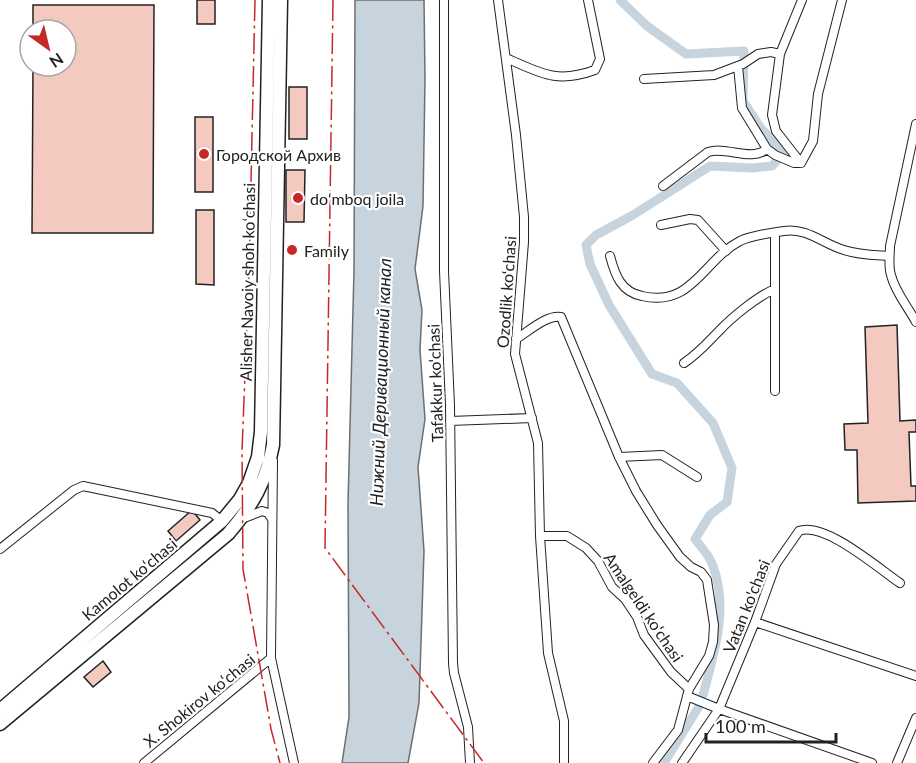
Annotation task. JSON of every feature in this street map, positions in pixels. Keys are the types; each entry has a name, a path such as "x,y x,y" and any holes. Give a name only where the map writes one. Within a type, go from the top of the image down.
{"main road":[{"name":"Alisher Navoiy shoh koʻchasi","path":"43,681 206,552 239,521 262,486 269,467 273,445 273,127 269,0"},
{"name":"Alisher Navoiy shoh koʻchasi","path":"258,457 281,0"},
{"name":"Kamolot ko‘chasi","path":"0,710 43,681 222,521 240,499 249,483 258,457"},
{"path":"0,724 43,681"}],"street":[{"name":"Tafakkur ko‘chasi","path":"444,0 444,271 450,421 453,663 468,727 470,763"},
{"name":"Ozodlik ko‘chasi","path":"498,0 524,217 515,354 538,443 540,536 548,653 564,721 564,763"},
{"path":"506,58 547,76 578,76 595,70 600,59 588,0"},
{"path":"801,163 776,131 772,115 780,54 802,0"},
{"path":"801,163 813,141 818,94 842,0"},
{"path":"644,79 705,77 738,66 765,52 780,54"},
{"path":"738,66 742,108 767,149 794,164 801,163"},
{"path":"916,124 890,246 891,276 916,322"},
{"path":"663,186 708,153 716,150 756,154 767,149"},
{"path":"662,225 690,219 698,220 726,251"},
{"path":"610,256 615,274 623,286 634,294 657,298 679,294 726,251 747,239 775,233 792,230 802,232 843,250 890,256"},
{"path":"775,233 775,391"},
{"path":"684,363 699,353 727,323 762,295 775,289"},
{"name":"Amalgeldi ko‘chasi","path":"516,339 544,321 557,316 561,317 619,457 641,500 668,541 685,561 701,572 707,580 714,625 709,656 688,692 678,729 652,763"},
{"path":"450,421 532,418"},
{"path":"273,445 271,658 294,763"},
{"path":"619,457 662,455 698,477"},
{"path":"0,549 74,490 83,486 212,513 222,521"},
{"path":"239,521 250,514 262,512 268,513 273,520"},
{"name":"Vatan ko'chasi","path":"682,763 719,709 776,564 799,531 806,528 833,537 900,583"},
{"name":"Amalgeldi ko‘chasi","path":"540,536 567,536 586,548 598,561 612,587 625,599 637,617 644,634 688,692"},
{"path":"755,621 916,676"},
{"name":"X. Shokirov ko‘chasi","path":"144,763 271,658"},
{"path":"688,692 719,709 873,763"},
{"path":"897,763 916,718"}],"water":[{"name":"Нижний Деривационный канал","path":"355,0 424,0 423,206 415,269 422,310 420,350 425,419 418,467 424,551 419,703 408,763 342,763 349,717 348,504 354,270"}],"building":[{"path":"197,0 215,0 215,24 197,24"},
{"path":"33,5 154,5 153,233 32,233 33,78 78,78 78,18 33,18"},
{"path":"289,87 307,87 307,139 289,139"},
{"name":"Городской Архив","path":"195,117 213,117 213,192 195,192"},
{"path":"286,170 305,170 304,222 286,222"},
{"path":"196,210 214,210 214,285 196,284"},
{"path":"897,325 900,421 916,420 916,432 909,432 911,486 916,486 916,501 858,503 857,450 845,450 844,424 868,423 865,327"},
{"path":"192,510 200,520 176,541 168,531"},
{"path":"103,661 111,672 93,687 84,677"}],"waterway":[{"path":"620,0 647,26 686,54 744,51 743,101 760,127 784,153 772,166 753,168 710,166 633,215 596,235 586,245 590,264 609,305 652,374 677,383 713,423 732,468 727,502 710,515 695,539 712,562 720,598 718,631 703,695"},
{"path":"664,763 698,708"}],"power":[{"path":"255,0 249,272 242,451 243,569 271,729 280,763"},
{"path":"333,0 325,548 484,763"}],"place":[{"name":"Городской Архив","path":"204,154"},
{"name":"doʻmboq joila","path":"298,198"},
{"name":"Family","path":"292,250"}]}
